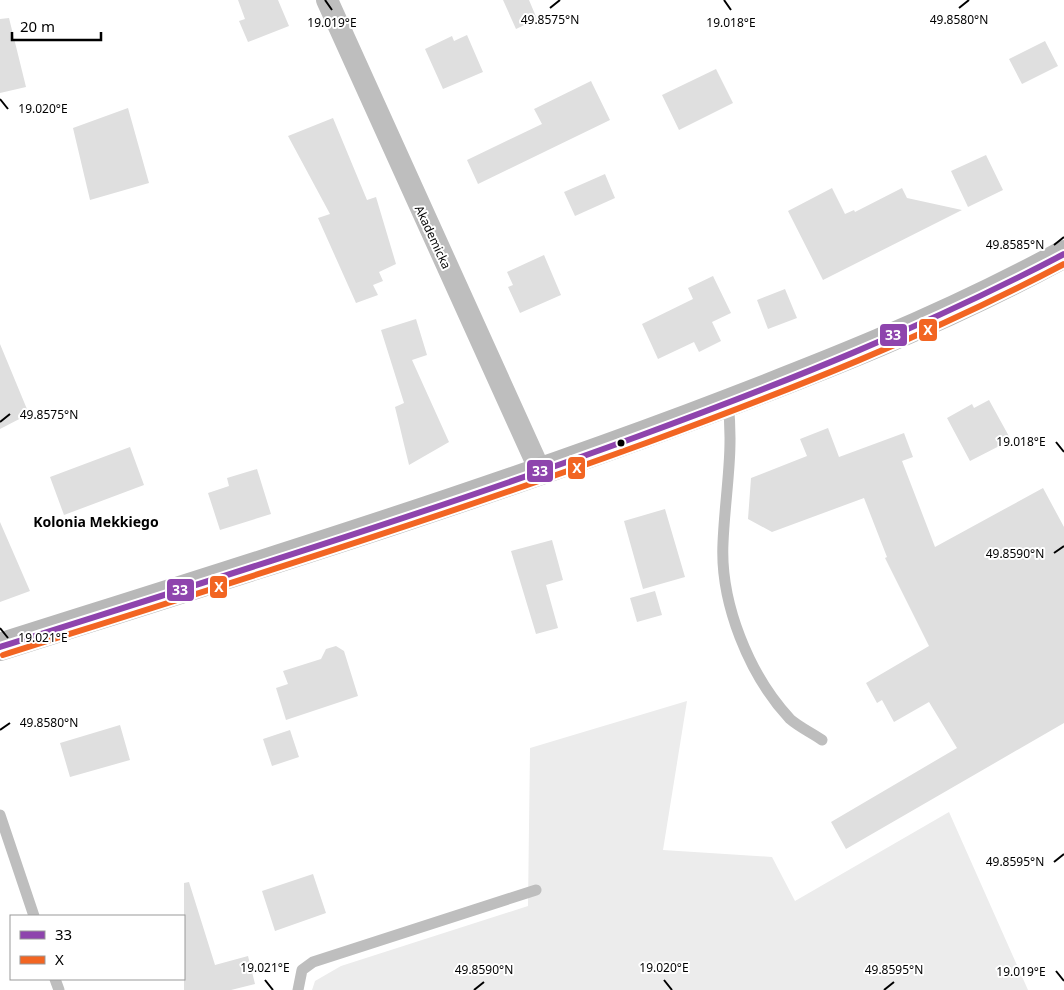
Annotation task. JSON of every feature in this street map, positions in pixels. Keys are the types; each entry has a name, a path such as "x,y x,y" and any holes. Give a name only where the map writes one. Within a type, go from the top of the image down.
{"street":[{"name":"Akademicka","path":"327,0 541,473"},
{"path":"0,647 541,473 797,377 921,324 1064,254"}],"lane":[{"path":"728,403 732,435 723,544 725,590 739,633 764,684 791,720 822,740"},
{"path":"0,815 34,915"},
{"path":"298,990 302,970 313,962 536,890"}],"shaded area":[{"path":"687,701 663,850 772,857 795,901 949,812 1028,990 312,990 315,981 341,966 528,906 530,748"}],"building":[{"path":"238,0 278,0 289,26 248,42 239,21 245,19"},
{"path":"503,0 529,0 537,19 516,29"},
{"path":"9,18 26,87 0,93 0,19"},
{"path":"467,35 483,72 443,89 425,49 452,36 454,41"},
{"path":"1045,41 1058,66 1022,84 1009,59"},
{"path":"716,69 733,103 679,130 662,95"},
{"path":"591,81 610,120 478,184 467,160 542,124 534,109"},
{"path":"128,108 149,183 90,200 73,128"},
{"path":"333,118 367,200 376,197 396,264 379,272 383,281 373,285 378,295 356,303 318,218 330,214 288,136"},
{"path":"986,155 1003,190 968,207 951,171"},
{"path":"605,174 615,198 575,216 564,192"},
{"path":"832,188 845,214 854,210 855,212 902,188 907,198 962,210 823,280 788,211"},
{"path":"544,255 561,295 520,313 508,287 513,285 507,272"},
{"path":"713,276 731,313 712,322 721,341 699,352 694,342 658,359 642,324 693,299 688,288"},
{"path":"785,289 797,318 768,329 757,300"},
{"path":"416,319 427,355 412,360 449,442 409,465 395,407 404,403 381,330"},
{"path":"0,344 29,414 0,429"},
{"path":"989,400 1011,440 970,461 947,418 972,404 974,408"},
{"path":"828,428 839,457 904,433 913,457 902,461 935,547 1043,488 1064,527 1064,723 846,849 831,822 957,748 929,702 894,722 882,700 877,703 866,683 929,646 885,558 887,557 864,498 772,532 748,519 751,478 807,456 800,439"},
{"path":"130,447 144,485 64,515 50,477"},
{"path":"257,469 271,514 220,530 208,493 229,486 227,478"},
{"path":"665,509 685,577 643,589 624,521"},
{"path":"0,522 30,591 0,602"},
{"path":"552,540 563,580 546,585 558,628 536,634 511,551"},
{"path":"655,591 662,615 637,622 630,598"},
{"path":"336,646 344,651 358,696 286,720 276,688 288,684 283,671 321,659 326,649"},
{"path":"120,725 130,760 70,777 60,743"},
{"path":"290,730 299,757 272,766 263,739"},
{"path":"313,874 326,913 275,931 262,891"},
{"path":"189,882 215,965 248,956 255,984 231,990 184,990 184,883"}],"transit line":[{"name":"33","path":"0,647 401,519 639,436 801,374 908,329 1064,254"},
{"name":"X","path":"3,655 406,526 646,443 858,361 962,315 1064,264"}],"district":[{"name":"Kolonia Mekkiego","path":"96,521"}]}
